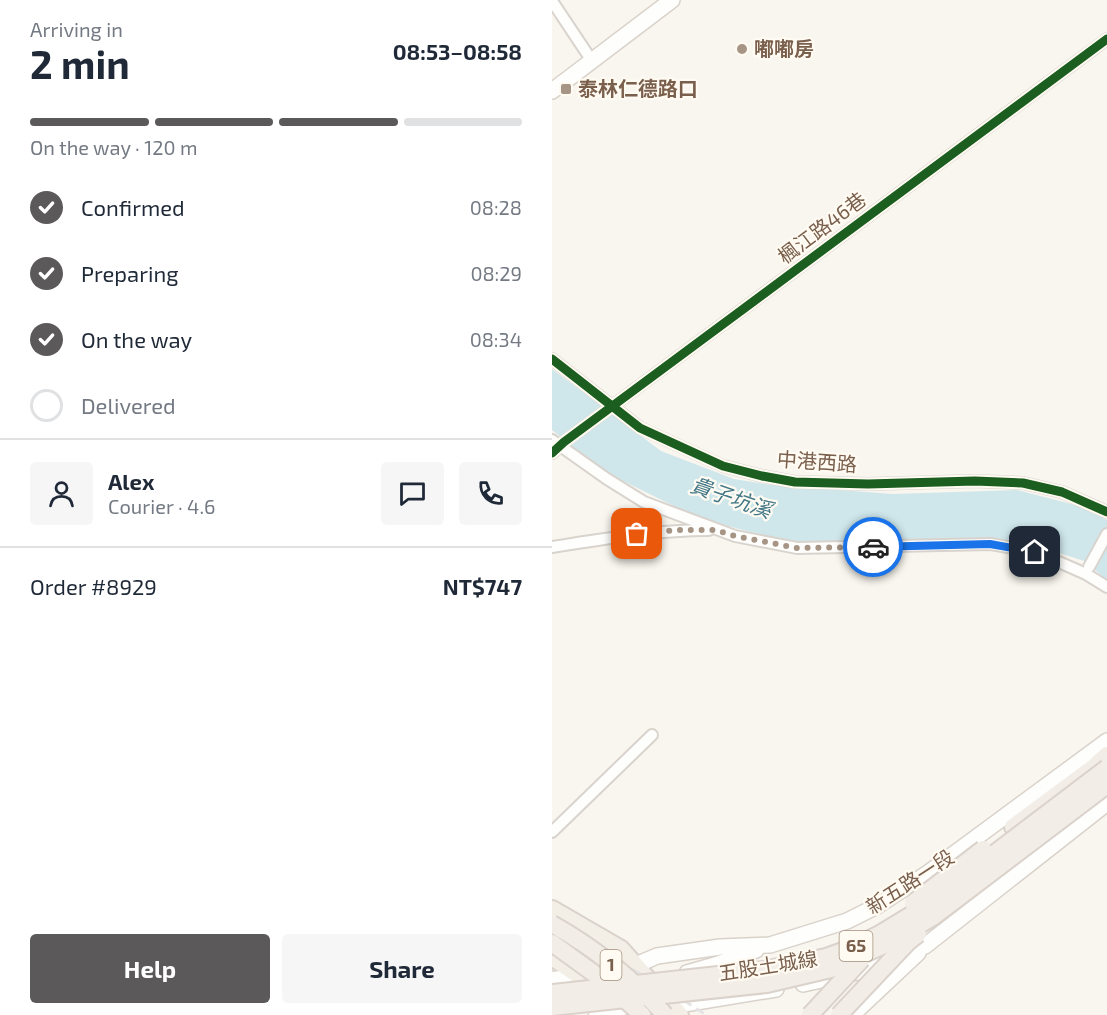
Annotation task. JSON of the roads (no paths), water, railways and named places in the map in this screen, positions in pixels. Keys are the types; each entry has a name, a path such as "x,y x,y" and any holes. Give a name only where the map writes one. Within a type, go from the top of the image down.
{"highway":[{"path":"810,1015 906,909 934,885 1107,755"},
{"name":"五股土城線","path":"552,993 764,970 826,957 854,947 894,926 933,901 1107,768"},
{"name":"五股土城線","path":"552,1007 767,984 831,969 869,953 915,928 1107,785"},
{"path":"839,1015 908,942 1032,852 1107,793"},
{"name":"1","path":"552,924 596,953 672,1012"},
{"name":"1","path":"552,943 607,983 637,1013"}],"main road":[{"path":"552,92 672,0"},
{"name":"新五路一段","path":"578,975 636,965 657,956 720,947 770,945 847,921 892,897 928,873 1107,741"},
{"path":"852,1015 925,946 1107,803"},
{"name":"1","path":"552,909 621,949 672,1012"},
{"name":"1","path":"552,932 601,970 637,1013"},
{"path":"770,945 715,966 650,982 637,1013 672,1012 862,971 925,946"},
{"name":"1","path":"552,957 637,1013"},
{"name":"1","path":"601,970 650,982"}],"street":[{"path":"552,1 592,61"},
{"name":"楓江路46巷","path":"557,445 1107,39"},
{"name":"中港西路","path":"552,358 610,408 640,428 723,466 795,482 1023,483 1062,492 1107,512"},
{"path":"557,445 644,502 735,536 797,548 990,544 1035,552 1086,574 1107,587"},
{"path":"552,547 647,533 715,530"},
{"path":"1089,567 1107,534"},
{"path":"552,832 570,810 652,735"},
{"path":"552,978 578,975"},
{"path":"595,1015 637,1013"}],"water":[{"name":"貴子坑溪","path":"552,369 661,451 734,479 772,485 893,494 1017,490 1083,507 1107,520 1107,580 1084,561 1028,543 983,538 798,542 696,517 605,472 552,430"}],"railway":[{"path":"552,929 655,981 706,1015"}],"place":[{"name":"嘟嘟房","path":"742,49"},
{"name":"泰林仁德路口","path":"566,89"}]}
